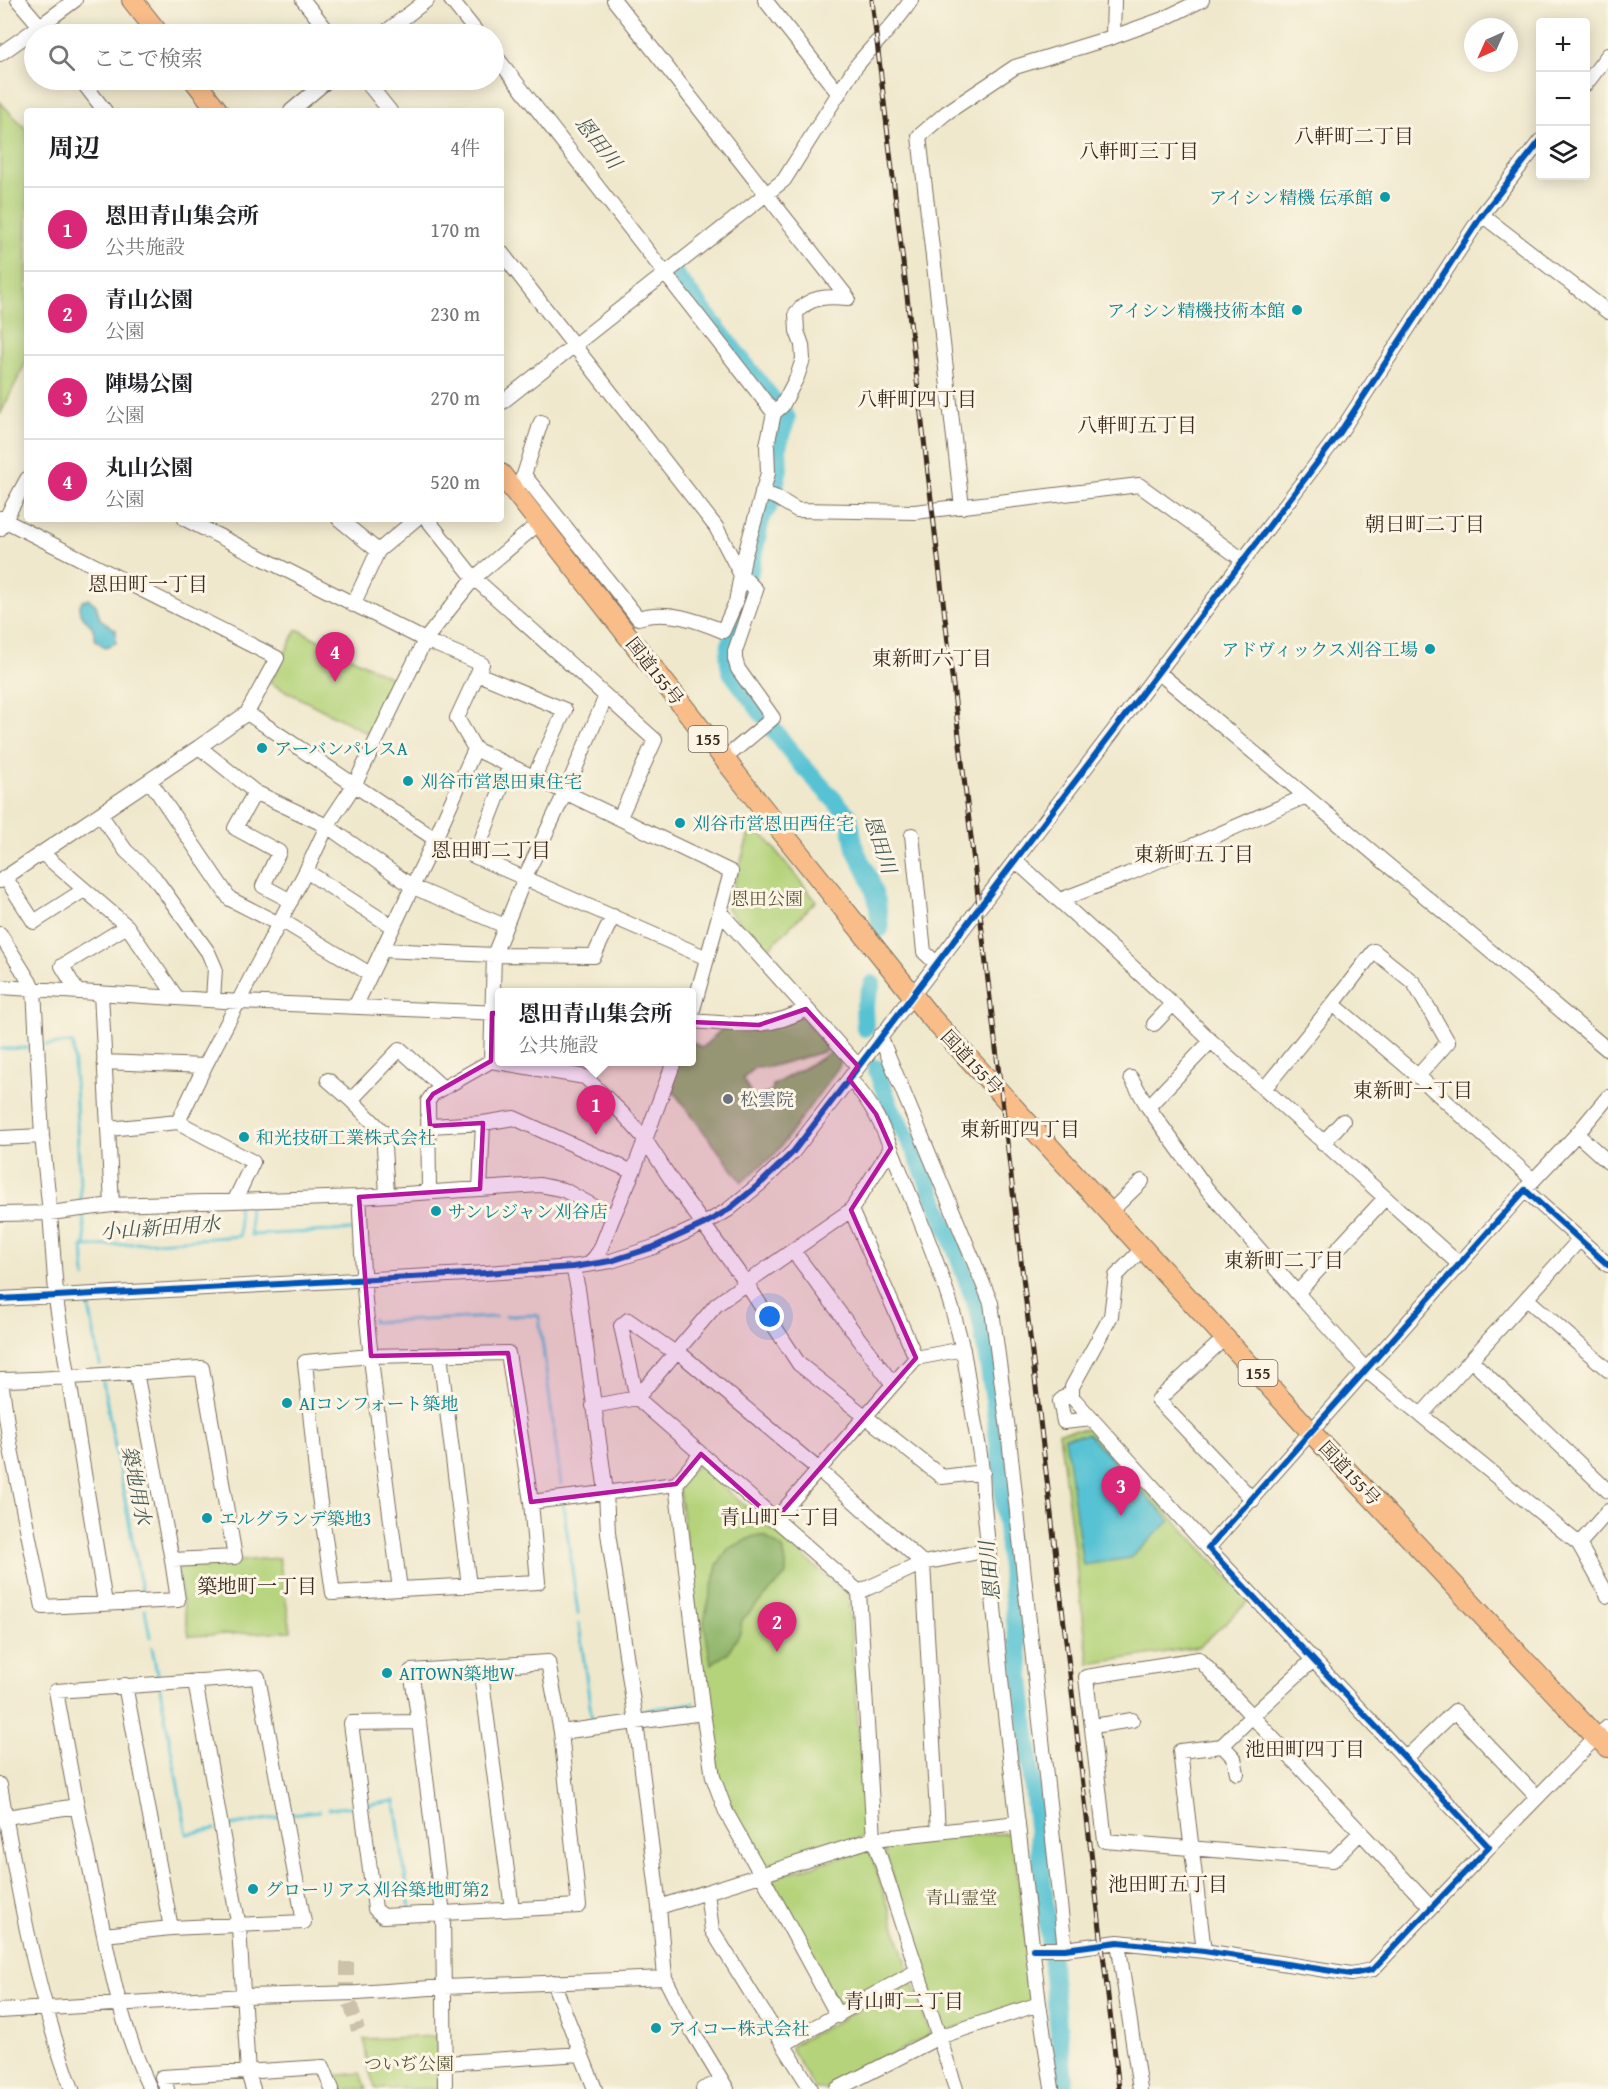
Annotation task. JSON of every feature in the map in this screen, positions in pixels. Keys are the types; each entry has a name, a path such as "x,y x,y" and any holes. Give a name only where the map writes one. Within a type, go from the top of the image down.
{"highway":[{"path":"132,0 151,24"},
{"path":"202,90 216,108"},
{"name":"国道155号","path":"504,476 519,483 539,523 927,1013 1312,1432 1604,1737"}],"street":[{"path":"18,0 39,24"},
{"path":"50,24 75,0"},
{"path":"303,0 322,24"},
{"path":"396,24 427,0"},
{"path":"451,0 470,24"},
{"path":"541,422 519,483 638,618 650,614 669,615 698,620 723,630 736,602 768,473 767,445 777,410 797,377 803,359 802,345 797,331 796,312 804,303 814,299 848,298 614,0"},
{"path":"765,0 839,94"},
{"path":"504,401 784,180 866,53 899,18 911,0"},
{"path":"1113,37 1114,0"},
{"path":"962,507 919,136 946,113 1015,67 1113,37 1163,19 1202,0"},
{"path":"0,54 24,41"},
{"path":"1590,79 1608,55"},
{"path":"504,67 777,410"},
{"path":"89,90 103,108"},
{"path":"295,108 316,90"},
{"path":"373,90 388,108"},
{"path":"0,1299 573,1267 634,1255 704,1224 744,1197 793,1152 1339,434 1482,215 1536,146"},
{"path":"1482,215 1608,312"},
{"path":"504,256 716,527 741,575 756,590 735,651 735,659 738,669 773,718 724,759"},
{"path":"24,484 1,523 277,658 248,713 3,879 34,922 84,890"},
{"path":"762,492 797,510 915,512 1139,485 1243,560"},
{"path":"191,522 353,605 425,640 482,664 457,718 475,749 731,872 696,999"},
{"path":"343,522 378,551"},
{"path":"353,605 378,551 412,522"},
{"path":"429,522 474,578 655,740 620,818"},
{"path":"178,1122 327,826 355,784 425,640 474,578 539,523"},
{"path":"1158,672 1608,1050"},
{"path":"478,674 565,710 534,777"},
{"path":"495,988 494,955 505,926 525,877 566,793 606,696"},
{"path":"248,713 435,838 708,958"},
{"path":"198,747 255,792 327,826 413,887 505,926"},
{"path":"355,1007 413,887 475,749"},
{"path":"475,856 510,765"},
{"path":"150,781 230,899 280,922 370,974"},
{"path":"255,792 235,828 279,852 263,886 291,901"},
{"path":"1060,900 1128,874 1306,796"},
{"path":"100,814 126,852 154,877 208,952 215,968 213,1000"},
{"path":"912,835 924,952 936,963"},
{"path":"42,853 127,926 177,998"},
{"path":"1015,860 1323,1143 1460,1264"},
{"path":"306,871 393,927"},
{"path":"720,912 858,1066"},
{"path":"382,950 494,955 594,956 613,916"},
{"path":"76,991 62,966 127,926"},
{"path":"0,934 34,989 42,1136 51,1213 56,1297 105,1603"},
{"path":"1264,1089 1374,951 1414,983 1448,1042 1418,1076"},
{"path":"0,987 240,1002 495,1013"},
{"path":"101,993 112,1205"},
{"path":"1154,1024 1173,1004"},
{"path":"1333,1004 1418,1076 1608,1265"},
{"path":"696,1021 759,1025 792,1017 806,1009"},
{"path":"491,1061 495,1023"},
{"path":"880,1036 991,1303 1011,1453 1065,1949"},
{"path":"1148,1107 1211,1041"},
{"path":"351,1100 400,1049 442,1088"},
{"path":"429,1191 428,1101 442,1088 491,1061 495,1062"},
{"path":"104,1062 205,1066"},
{"path":"520,1066 585,1077 626,1116 644,1138 746,1284 799,1364 942,1477 983,1472"},
{"path":"590,1264 600,1250 633,1172 672,1066"},
{"path":"1131,1078 1148,1107 1207,1189 1367,1371 1579,1544 1608,1596"},
{"path":"849,1079 876,1114 891,1148 947,1297 963,1349 983,1472 1002,1689 1051,2089"},
{"path":"328,1080 383,1132 387,1194"},
{"path":"1208,1548 1253,1500 1608,1097"},
{"path":"430,1126 483,1123 514,1118 633,1172"},
{"path":"1323,1143 1343,1121"},
{"path":"109,1129 178,1122 253,1162 235,1200"},
{"path":"480,1189 483,1123"},
{"path":"1577,1134 1608,1162"},
{"path":"0,1138 42,1136"},
{"path":"593,1406 637,1398 716,1305 851,1210 891,1148"},
{"path":"1110,1212 1142,1181"},
{"path":"0,1214 51,1213 112,1205 360,1197 540,1185 564,1190 613,1217"},
{"path":"360,1197 366,1319 400,1589"},
{"path":"1297,1293 1385,1198"},
{"path":"851,1210 916,1358"},
{"path":"1421,1416 1580,1239"},
{"path":"1092,1419 1064,1422 1060,1401 1071,1392 1111,1316 1116,1276 1143,1248"},
{"path":"794,1252 892,1383"},
{"path":"573,1267 578,1289 606,1492 608,1533 636,1722 659,1907 665,1978 692,2031 725,2085 703,2089"},
{"path":"1527,1299 1608,1370"},
{"path":"938,1832 923,1563 819,1470 675,1351 628,1320 621,1326 637,1398 859,1592 874,1839 956,2089"},
{"path":"1216,1346 1158,1400 1253,1500"},
{"path":"775,1520 916,1358 963,1349"},
{"path":"508,1353 531,1502 538,1582 333,1593 305,1362 371,1356 508,1353"},
{"path":"440,1355 470,1586"},
{"path":"1472,1361 1608,1491"},
{"path":"136,1372 178,1600 43,1607 5,1445 1,1380 70,1378 136,1372 202,1368 235,1557 172,1560"},
{"path":"1071,1392 1072,1397 1208,1548 1489,1847"},
{"path":"531,1502 676,1484 701,1454"},
{"path":"676,1484 703,1713 713,1777 726,1812 838,2016"},
{"path":"1579,1544 1608,1511"},
{"path":"859,1592 923,1563 989,1550"},
{"path":"1361,1832 1333,1860 1105,1841 1086,1677 1199,1659 1361,1832 1431,1908"},
{"path":"1204,1951 1180,1751 1222,1745 1314,1659"},
{"path":"419,1722 351,1723 375,1909 383,1916 442,1914 579,1906 561,1732 548,1662 411,1671 419,1722 442,1914 446,2089"},
{"path":"480,1666 512,1909"},
{"path":"104,1935 171,1928 239,1927 304,1922 258,1677 56,1691 77,1806 104,1935 119,2005 150,2089"},
{"path":"195,1681 239,1927 248,2073 253,2089"},
{"path":"125,1685 171,1928"},
{"path":"1405,1759 1455,1711 1537,1797"},
{"path":"561,1732 703,1713"},
{"path":"1093,1726 1132,1720"},
{"path":"1033,1949 1065,1949 1118,1942 1204,1951 1351,1974 1372,1970 1537,1797 1604,1737"},
{"path":"1222,1745 1234,1758 1237,1773"},
{"path":"0,1785 3,1818 26,1922 47,2009 72,2089"},
{"path":"3,1818 77,1806"},
{"path":"659,1907 874,1839 1018,1823"},
{"path":"707,1893 712,1930 811,2089"},
{"path":"1118,1942 1140,2089"},
{"path":"784,2044 917,1971"},
{"path":"0,2011 243,1996 357,1993 665,1978"},
{"path":"553,1982 595,2089"},
{"path":"837,2089 939,2037 1039,2004"},
{"path":"445,2062 581,2054"},
{"path":"167,2089 162,2077 324,2067 332,2089"}],"highlighted area":[{"path":"806,1009 858,1066 849,1079 876,1114 891,1148 851,1210 916,1358 819,1470 775,1520 701,1454 676,1484 531,1502 508,1353 371,1356 359,1197 480,1189 483,1123 430,1126 428,1101 433,1094 491,1061 492,1013 759,1025"}],"green space":[{"path":"0,102 24,127 24,366 0,415"},
{"path":"297,629 399,682 373,736 270,683"},
{"name":"恩田公園","path":"757,827 816,901 765,952 727,908 749,834"},
{"name":"松雲院","path":"801,1016 829,1047 823,1052 769,1067 754,1068 743,1079 754,1099 772,1091 773,1085 825,1056 831,1050 840,1060 840,1065 776,1153 742,1182 669,1086 676,1066 696,1066 696,1044 702,1048 723,1028"},
{"path":"1089,1429 1250,1600 1199,1647 1089,1664 1059,1432"},
{"path":"694,1467 700,1467 848,1595 867,1832 861,1838 764,1867 731,1811 716,1766 678,1484"},
{"path":"754,1536 764,1536 783,1549 786,1575 742,1620 740,1633 728,1653 711,1664 704,1621 717,1565 728,1549"},
{"path":"279,1558 291,1631 189,1636 176,1565"},
{"name":"青山霊堂","path":"1010,1833 1013,1836 1033,1998 1030,2004 947,2030 943,2028 884,1851 887,1846 943,1837"},
{"name":"青山霊堂","path":"865,1850 871,1854 909,1970 838,2008 771,1878"},
{"path":"910,1983 914,1985 930,2034 831,2089 815,2089 791,2049 792,2045"},
{"name":"ついぢ公園","path":"438,2036 439,2089 376,2089 368,2068 364,2039"},
{"path":"360,2073 367,2089 340,2089 334,2076"}],"water":[{"path":"89,599 96,605 100,619 116,630 116,643 105,647 95,640 93,628 80,613 79,607 82,601"},
{"path":"1088,1434 1170,1521 1130,1558 1083,1565 1065,1437"}],"waterway":[{"name":"恩田川","path":"674,273 787,418 778,446 779,469 773,494"},
{"name":"恩田川","path":"749,575 762,515 772,498"},
{"name":"恩田川","path":"747,588 744,609 729,649 729,664 731,672 763,715"},
{"name":"恩田川","path":"772,728 799,762 849,816 855,849 869,877 877,901 880,929"},
{"name":"恩田川","path":"865,1028 864,1008 872,984"},
{"name":"小山新田用水","path":"46,1045 71,1043 73,1045 81,1204"},
{"name":"小山新田用水","path":"0,1049 28,1048"},
{"name":"恩田川","path":"876,1068 889,1104 915,1152 955,1248 980,1316 994,1400 1065,2089"},
{"name":"小山新田用水","path":"249,1205 251,1235 351,1230"},
{"name":"小山新田用水","path":"83,1213 86,1247 240,1236 238,1206"},
{"name":"築地用水","path":"83,1245 85,1278"},
{"name":"築地用水","path":"89,1306 100,1365"},
{"name":"小山新田用水","path":"506,1316 537,1315 539,1317 561,1484"},
{"name":"小山新田用水","path":"373,1319 373,1322 496,1317"},
{"name":"築地用水","path":"103,1382 142,1592"},
{"name":"小山新田用水","path":"563,1502 578,1614"},
{"name":"築地用水","path":"145,1610 150,1637"},
{"name":"小山新田用水","path":"579,1624 592,1720 621,1716"},
{"name":"築地用水","path":"152,1647 158,1679"},
{"name":"築地用水","path":"160,1689 187,1834 215,1829"},
{"name":"小山新田用水","path":"643,1710 694,1703"},
{"name":"築地用水","path":"366,1805 395,1801 410,1910"},
{"name":"築地用水","path":"329,1809 356,1806"},
{"name":"築地用水","path":"290,1814 319,1811"},
{"name":"築地用水","path":"225,1827 280,1817"},
{"path":"155,2082 158,2089"}],"tunnel":[{"path":"347,1962 347,1993 358,2030"}],"railway":[{"path":"872,0 1119,2089"}],"cycle path":[{"path":"0,1299 573,1267 611,1261 654,1247 728,1210 793,1152 1339,434 1482,215 1536,146"},
{"path":"1033,1949 1065,1949 1118,1942 1204,1951 1351,1974 1372,1970 1489,1847 1208,1548 1525,1190 1608,1265"}],"place":[{"name":"アイシン精機 伝承館","path":"1385,197"},
{"name":"アイシン精機技術本館","path":"1297,310"},
{"name":"アドヴィックス刈谷工場","path":"1430,649"},
{"name":"丸山公園","path":"335,682"},
{"name":"アーバンパレスA","path":"262,748"},
{"name":"刈谷市営恩田東住宅","path":"408,781"},
{"name":"刈谷市営恩田西住宅","path":"680,823"},
{"name":"松雲院","path":"728,1099"},
{"name":"恩田青山集会所","path":"596,1135"},
{"name":"和光技研工業株式会社","path":"244,1137"},
{"name":"サンレジャン刈谷店","path":"436,1211"},
{"name":"AIコンフォート築地","path":"287,1403"},
{"name":"陣場公園","path":"1121,1516"},
{"name":"エルグランデ築地3","path":"207,1518"},
{"name":"青山公園","path":"777,1652"},
{"name":"AITOWN築地W","path":"387,1673"},
{"name":"グローリアス刈谷築地町第2","path":"253,1889"},
{"name":"アイコー株式会社","path":"656,2028"}],"district":[{"name":"八軒町二丁目","path":"1354,135"},
{"name":"八軒町三丁目","path":"1139,150"},
{"name":"八軒町四丁目","path":"917,398"},
{"name":"八軒町五丁目","path":"1137,424"},
{"name":"朝日町二丁目","path":"1425,523"},
{"name":"恩田町一丁目","path":"148,583"},
{"name":"東新町六丁目","path":"932,657"},
{"name":"恩田町二丁目","path":"491,849"},
{"name":"東新町五丁目","path":"1194,853"},
{"name":"東新町一丁目","path":"1413,1089"},
{"name":"東新町四丁目","path":"1020,1128"},
{"name":"東新町二丁目","path":"1284,1259"},
{"name":"青山町一丁目","path":"780,1516"},
{"name":"築地町一丁目","path":"257,1585"},
{"name":"池田町四丁目","path":"1305,1748"},
{"name":"池田町五丁目","path":"1168,1883"},
{"name":"青山町二丁目","path":"904,2000"}]}
